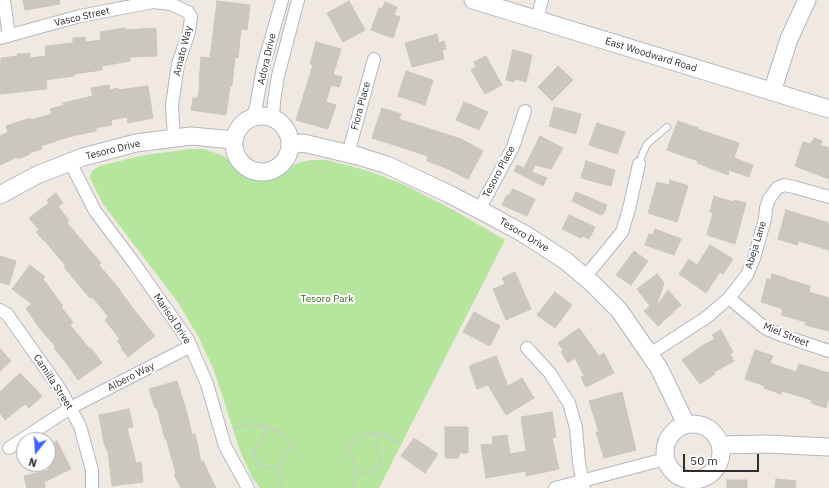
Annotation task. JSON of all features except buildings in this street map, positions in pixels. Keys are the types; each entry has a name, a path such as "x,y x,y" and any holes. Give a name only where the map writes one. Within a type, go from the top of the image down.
{"street":[{"path":"4,0 5,37"},
{"name":"Adora Drive","path":"252,118 256,107 263,67 282,0"},
{"name":"Adora Drive","path":"273,118 278,76 298,0"},
{"name":"East Woodward Road","path":"473,0 829,109"},
{"path":"537,19 542,0"},
{"path":"772,92 789,39 798,0"},
{"path":"789,39 807,0"},
{"name":"Vasco Street","path":"5,37 80,16 153,2 171,4 188,12"},
{"name":"Amato Way","path":"174,138 172,105 178,64 189,32 191,17 188,12"},
{"name":"Fiora Place","path":"348,154 374,59"},
{"name":"Tesoro Place","path":"479,210 513,147 525,111"},
{"path":"259,116 273,118 280,122 286,129 289,136 289,154 281,165 269,171 260,172 251,170 243,165 236,153 234,149 234,140 240,126 252,118 259,116"},
{"name":"Tesoro Drive","path":"0,194 37,176 83,157 136,143 191,136 234,140"},
{"name":"Tesoro Drive","path":"290,145 303,143 388,165 526,235 566,261 619,310 659,368 686,424"},
{"name":"Marisol Drive","path":"70,162 94,211 134,263 188,340 207,384 225,446 248,488"},
{"path":"585,277 622,232 629,209 639,164"},
{"name":"Abeja Lane","path":"650,354 707,317 729,298 747,275 754,258 765,219 769,198 777,188 784,185 829,197"},
{"name":"Miel Street","path":"729,298 765,328 829,351"},
{"name":"Camilla Street","path":"0,310 7,314 60,389 80,426 92,470 92,488"},
{"name":"Albero Way","path":"9,448 70,408 191,346"},
{"path":"527,348 549,372 569,403 576,428 583,484"},
{"path":"695,423 708,427 717,436 721,445 721,456 718,467 700,484 678,476 670,470 665,459 664,447 668,437 676,429 686,424 695,423"},
{"path":"721,445 766,444 829,447"},
{"path":"555,488 583,484 665,459"}],"lane":[{"path":"639,164 647,144 667,127"}],"path":[{"path":"233,430 244,425 252,424 265,426 281,433 292,445 282,459 280,469 283,488"},
{"path":"265,426 263,438 255,447 255,461 262,467 280,469"},
{"path":"352,488 356,474 353,460 346,447 358,436 376,433 389,436 401,444"},
{"path":"356,474 373,472 380,464 376,433"}],"green space":[{"name":"Tesoro Park","path":"190,149 203,149 216,153 225,157 247,175 258,178 275,177 298,163 311,160 326,160 371,172 405,185 457,212 505,240 379,488 260,488 252,477 240,451 214,370 198,336 177,301 103,204 90,178 92,171 99,166 145,155"}]}
